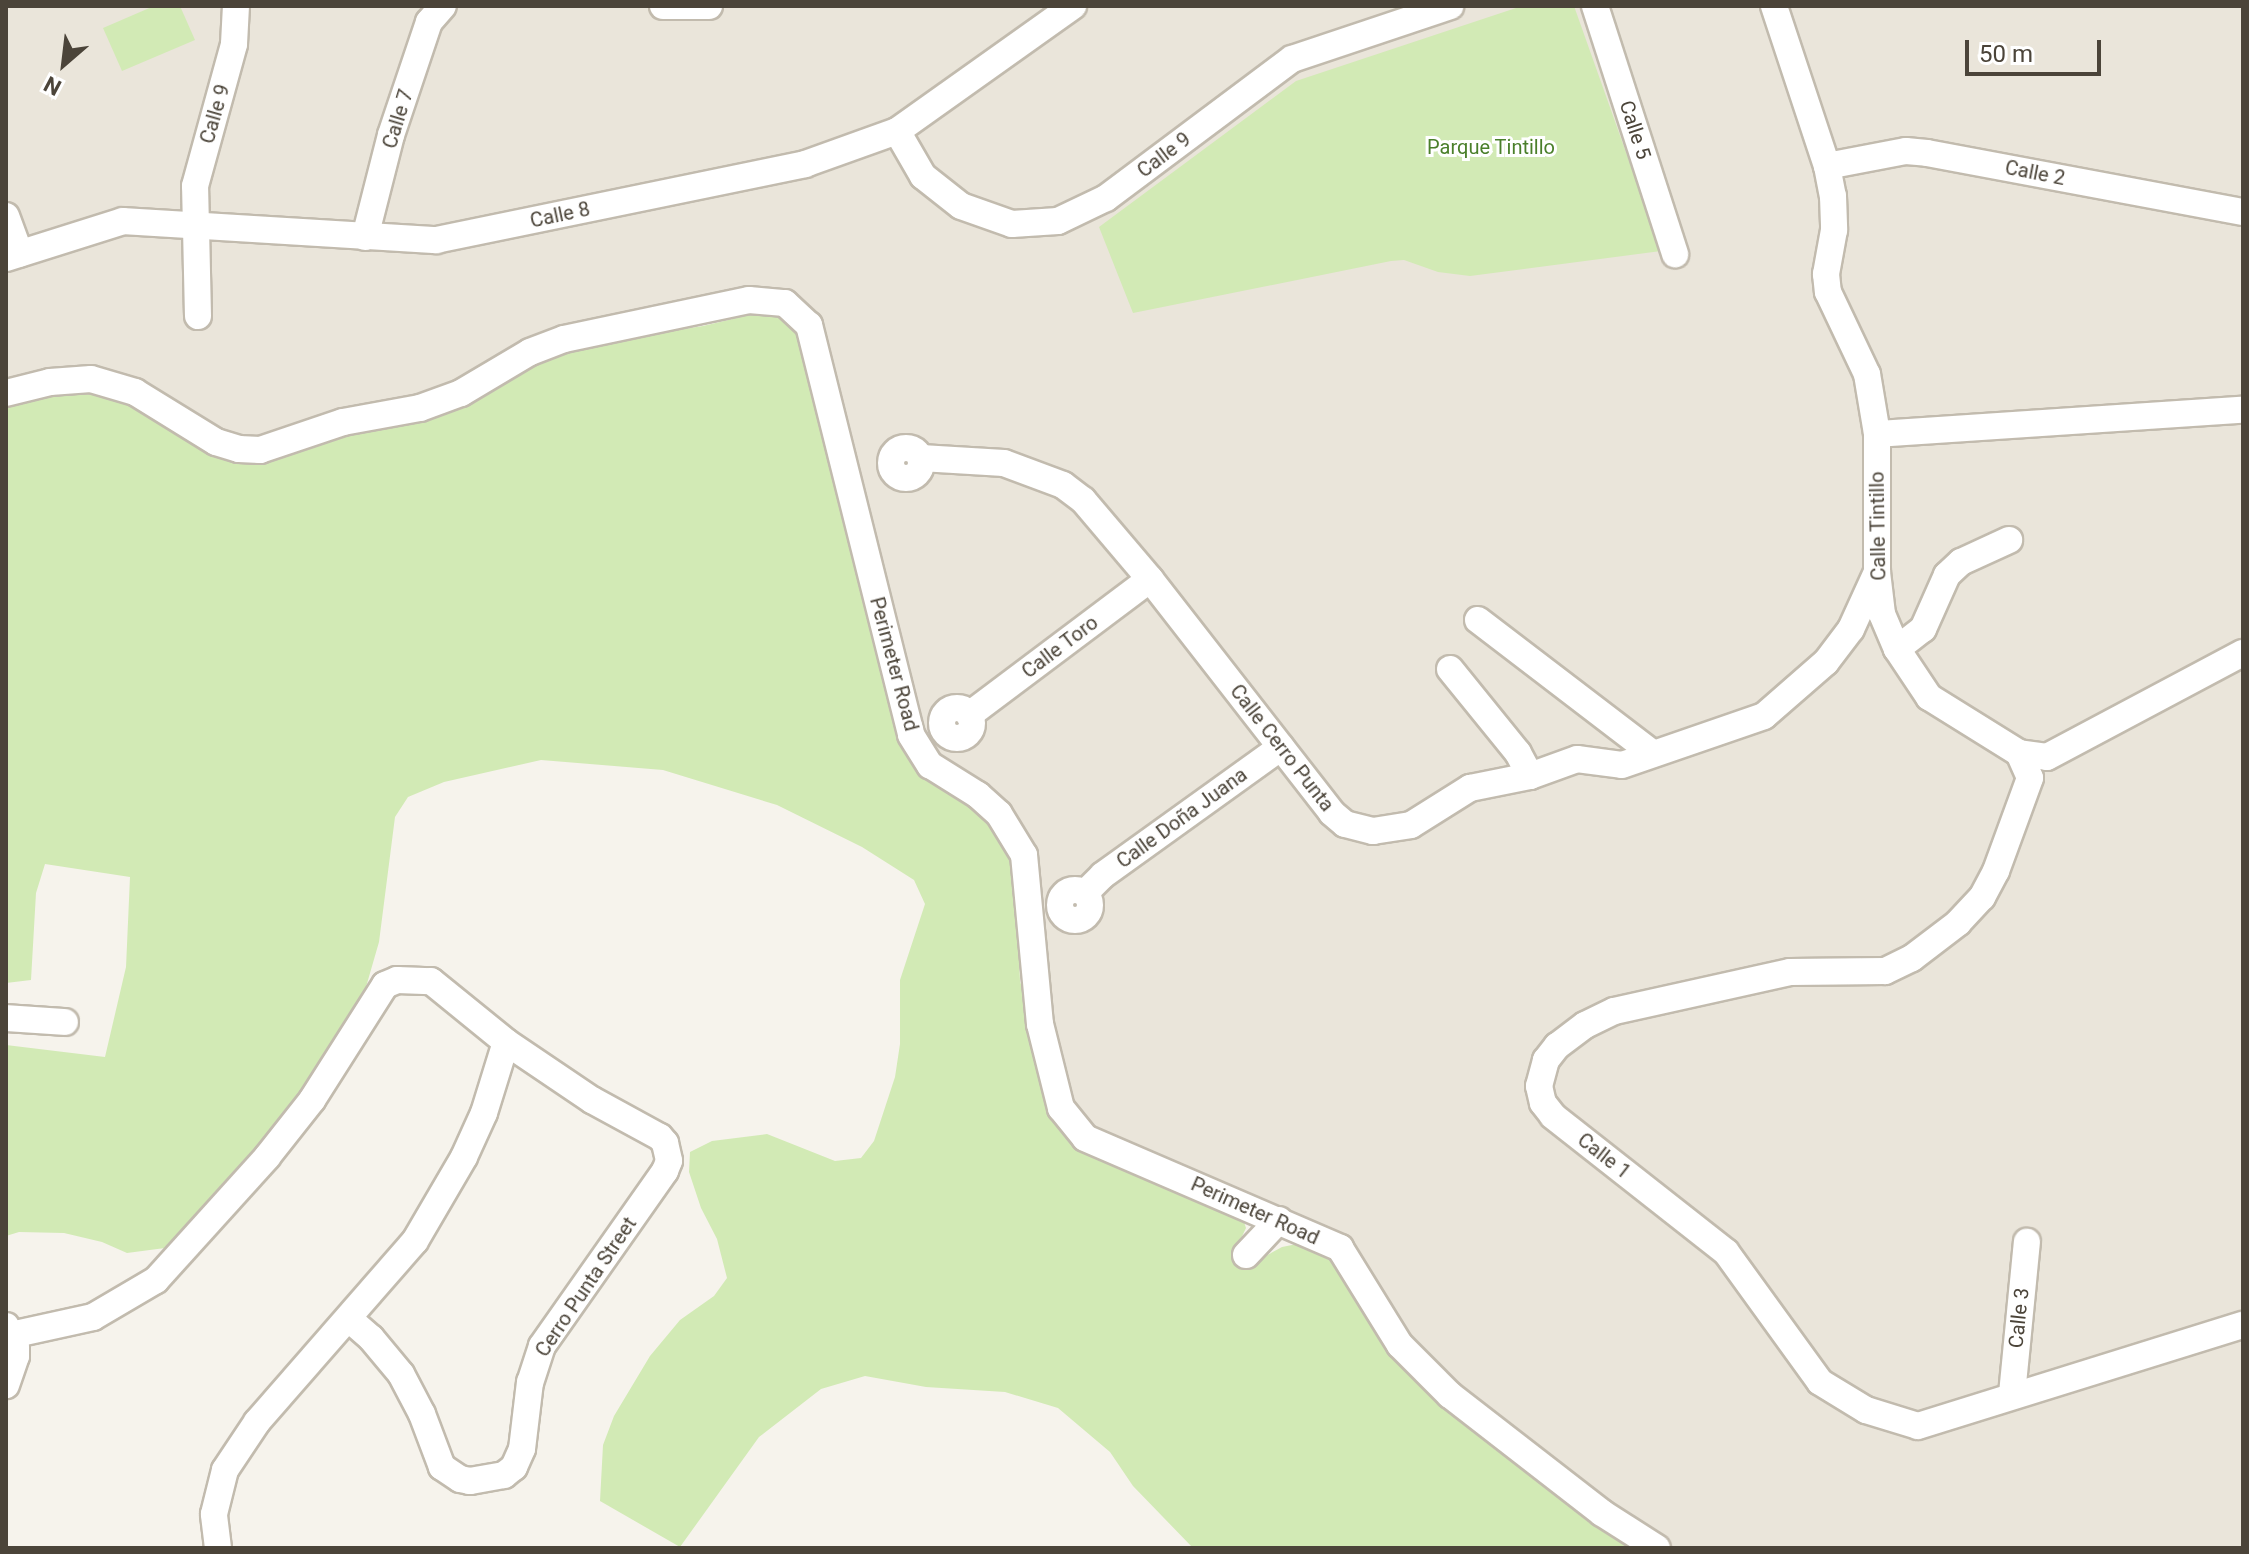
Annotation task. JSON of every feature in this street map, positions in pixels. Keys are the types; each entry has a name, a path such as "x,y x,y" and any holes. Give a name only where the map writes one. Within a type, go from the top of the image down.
{"street":[{"name":"Calle 9","path":"198,316 195,186 234,44 236,6"},
{"name":"Calle 7","path":"365,237 391,135 429,22 443,6"},
{"path":"663,6 709,6"},
{"name":"Calle 8","path":"13,256 123,221 436,240 805,164 897,131 1073,6"},
{"name":"Calle 9","path":"897,131 923,176 961,206 1012,224 1058,221 1106,198 1292,59 1450,6"},
{"name":"Calle 5","path":"1595,6 1675,254"},
{"name":"Calle Tintillo","path":"1774,6 1827,166 1833,196 1834,230 1826,274 1828,292 1867,374 1877,434 1877,572 1882,614 1897,649 1929,697 2019,753"},
{"name":"Calle 2","path":"1827,166 1906,151 1927,153 2243,212"},
{"path":"6,216 13,256"},
{"name":"Perimeter Road","path":"6,393 50,382 91,379 135,392 216,442 239,449 260,450 343,422 420,408 461,393 530,352 564,339 749,300 785,303 809,325 911,735 930,765 978,795 999,814 1024,855 1040,1024 1061,1108 1085,1138 1340,1248 1400,1345 1450,1395 1602,1513 1657,1548"},
{"path":"1877,434 2243,410"},
{"name":"Calle Cerro Punta","path":"921,458 1004,463 1063,485 1102,520 1332,813 1345,824 1373,831 1411,825 1470,788 1530,776 1577,759 1622,765 1764,716 1826,662 1851,629 1877,572"},
{"path":"1897,649 1923,629 1947,575 1961,562 2009,540"},
{"name":"Calle Toro","path":"969,715 1150,579"},
{"path":"1478,620 1653,754"},
{"path":"2019,753 2047,757 2243,653"},
{"path":"1450,669 1518,753 1530,776"},
{"name":"Calle Doña Juana","path":"1085,893 1103,875 1281,747"},
{"name":"Calle 1","path":"2019,753 2030,778 1982,897 1958,923 1912,958 1885,971 1790,972 1614,1011 1585,1025 1557,1046 1546,1060 1539,1086 1543,1103 1553,1116 1726,1252 1820,1382 1866,1410 1918,1426 2012,1394 2243,1325"},
{"name":"Cerro Punta Street","path":"6,1385 16,1356 9,1330 93,1317 156,1280 257,1168 312,1100 385,985 410,978 431,981 506,1042 592,1100 660,1137 669,1161 542,1346 534,1363 522,1449 514,1467 504,1475 481,1480 460,1479 442,1467 422,1414 401,1374 371,1338 349,1319"},
{"path":"6,1018 65,1022"},
{"path":"218,1548 214,1514 225,1470 257,1422 415,1241 448,1191 484,1113 506,1042"},
{"path":"1246,1255 1279,1220"},
{"name":"Calle 3","path":"2012,1394 2027,1242"}],"shaded area":[{"path":"6,6 2243,6 2243,1548 1657,1548 1450,1395 1339,1248 1085,1138 1061,1108 1024,855 930,765 749,300 461,393 260,450 6,393"}],"green space":[{"path":"154,6 180,6 195,40 122,71 103,28"},
{"name":"Parque Tintillo","path":"1522,6 1574,6 1661,251 1470,276 1438,272 1404,260 1391,261 1133,313 1099,227 1296,81"},
{"path":"766,311 779,314 802,338 924,765 990,824 1015,859 1020,981 1040,1051 1074,1118 1242,1216 1246,1228 1236,1249 1253,1263 1282,1247 1297,1244 1327,1256 1340,1269 1390,1350 1414,1378 1633,1548 1193,1548 1133,1486 1110,1452 1058,1408 1005,1392 926,1387 865,1376 821,1389 759,1437 680,1547 600,1501 603,1445 614,1416 650,1356 680,1320 714,1296 727,1278 717,1239 701,1208 689,1172 690,1152 712,1141 767,1134 835,1161 861,1158 874,1141 895,1077 900,1044 900,980 925,904 914,880 862,847 777,805 663,770 541,760 444,782 408,797 395,817 379,942 366,987 329,1058 195,1222 165,1248 127,1253 102,1242 64,1233 19,1232 6,1236 6,1045 105,1057 126,967 130,877 45,864 36,893 31,980 6,983 6,405 94,384 239,456 561,348 703,326"}]}
